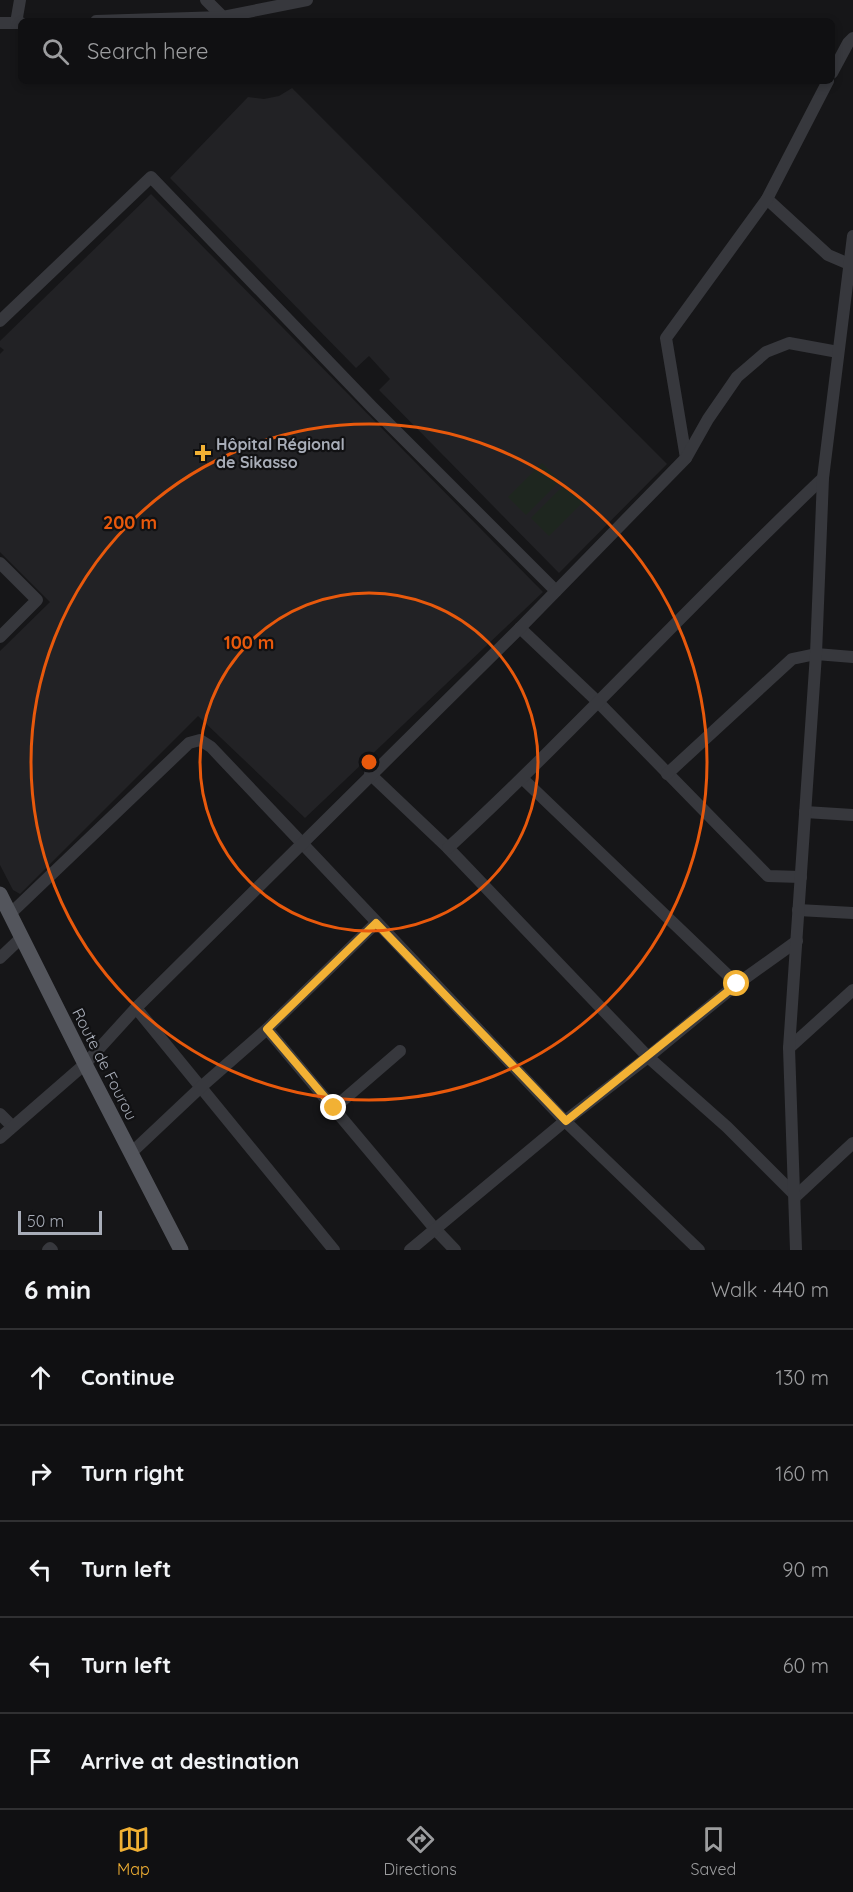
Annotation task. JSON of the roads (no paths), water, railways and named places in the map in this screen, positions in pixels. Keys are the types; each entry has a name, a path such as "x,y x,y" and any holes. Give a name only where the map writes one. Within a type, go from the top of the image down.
{"main road":[{"name":"Route de Fourou","path":"0,894 181,1250"}],"street":[{"path":"19,18 20,0"},
{"path":"206,0 223,17"},
{"path":"191,18 223,17 307,0"},
{"path":"0,23 18,23"},
{"path":"835,67 853,38"},
{"path":"686,458 666,338 767,199 826,84"},
{"path":"0,321 150,177 372,407 556,591"},
{"path":"767,199 828,255 849,264"},
{"path":"796,1250 796,1196 789,1048 816,654 823,478 853,236"},
{"path":"0,1138 85,1064 136,1008 520,628 686,458 708,419 737,377 766,352 789,343 838,352"},
{"path":"448,848 523,779 823,478"},
{"path":"0,563 37,600 0,637"},
{"path":"520,628 598,702 768,876 801,878"},
{"path":"667,774 792,659 816,654 853,657"},
{"path":"10,914 189,743 201,740 219,755 566,1121 699,1250"},
{"path":"370,774 448,848 648,1057 728,1127 796,1196"},
{"path":"523,779 737,984"},
{"path":"805,812 853,815"},
{"path":"798,910 853,914"},
{"path":"131,1153 267,1029 376,923"},
{"path":"0,958 21,938"},
{"path":"410,1250 737,984 797,941"},
{"path":"789,1048 853,990"},
{"path":"136,1008 334,1250"},
{"path":"267,1029 455,1250"},
{"path":"334,1108 400,1051"},
{"path":"0,1114 12,1126"},
{"path":"796,1196 853,1143"},
{"path":"48,1250 50,1248 52,1250"}],"place":[{"name":"Hôpital Régional de Sikasso","path":"203,453"}]}
